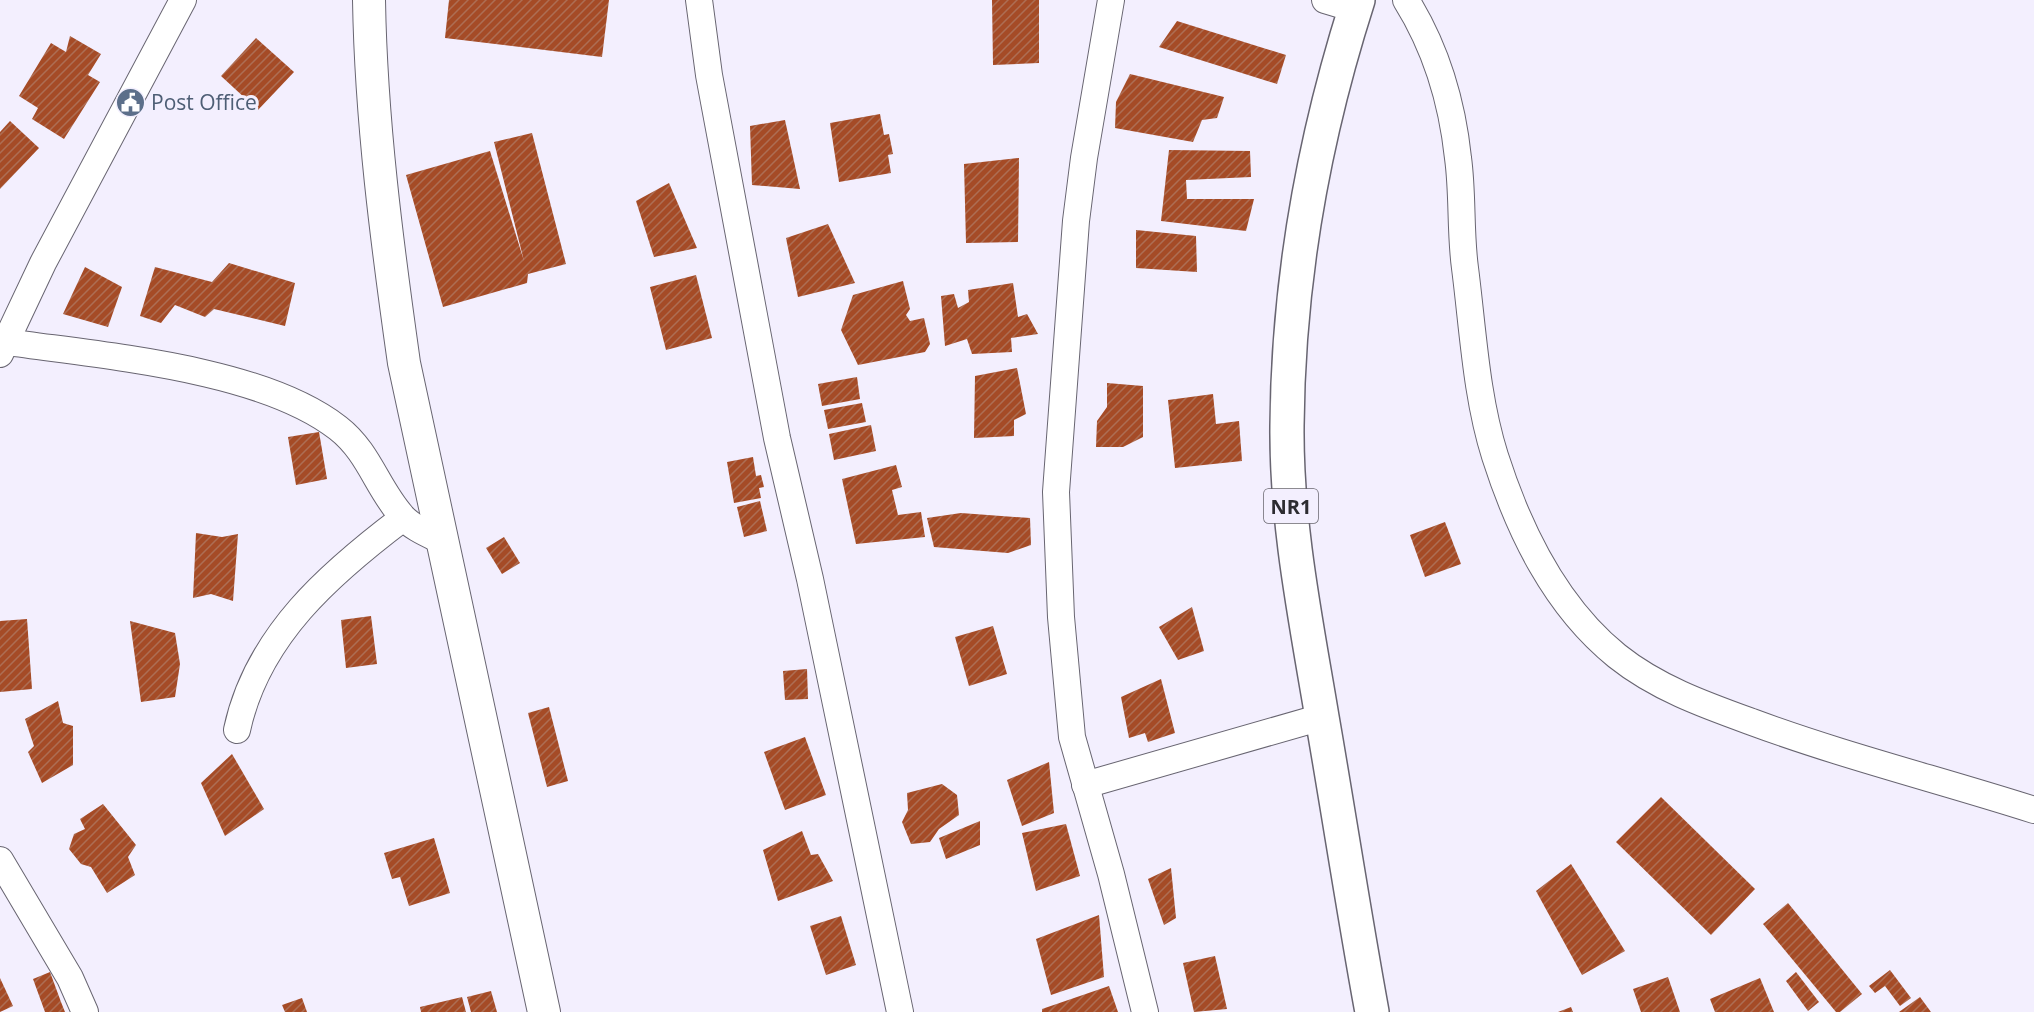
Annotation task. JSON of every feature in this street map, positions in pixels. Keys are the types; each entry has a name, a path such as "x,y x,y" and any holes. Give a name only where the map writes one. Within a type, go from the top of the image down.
{"highway":[{"name":"NR1","path":"1346,3 1303,228 1292,317 1287,427 1290,504 1300,590 1372,1012"}],"street":[{"path":"183,0 44,263 3,348 156,364 243,383 285,398 323,417 352,439 403,518 444,542"},
{"path":"369,0 370,60 393,287 404,363 544,1012"},
{"path":"699,0 708,75 777,438 810,579 900,1012"},
{"path":"1111,0 1084,158 1076,221 1071,316 1056,492 1066,686 1072,736 1112,874 1145,1012"},
{"path":"1406,0 1442,74 1451,115 1459,158 1463,249 1480,392 1494,454 1515,513 1562,600 1618,657 1685,698 1812,744 2034,810"},
{"path":"237,730 244,700 259,667 291,619 321,585 403,518"},
{"path":"1085,785 1322,717"},
{"path":"0,860 70,978 85,1012"}],"building":[{"path":"449,0 609,0 602,57 445,38"},
{"path":"992,0 1039,0 1039,63 993,65"},
{"path":"1177,21 1286,55 1277,84 1159,47"},
{"path":"70,36 101,54 88,75 100,82 64,139 32,119 38,108 19,96 51,43 66,52"},
{"path":"256,38 294,72 258,110 221,76"},
{"path":"1130,74 1224,97 1217,118 1202,120 1193,142 1115,128 1116,102"},
{"path":"880,114 884,135 889,134 893,154 888,155 891,173 839,182 830,123"},
{"path":"785,120 800,189 752,185 750,126"},
{"path":"10,121 39,148 0,189 0,132"},
{"path":"532,133 566,264 528,274 527,283 443,307 406,175 490,151 524,261 494,142"},
{"path":"1169,150 1250,151 1251,177 1186,180 1187,199 1254,199 1246,231 1161,221"},
{"path":"1019,158 1018,242 966,243 964,164"},
{"path":"669,183 697,248 654,257 636,201"},
{"path":"828,224 855,283 798,297 786,238"},
{"path":"1136,230 1196,236 1197,272 1136,268"},
{"path":"229,263 295,283 285,326 214,309 205,317 175,305 161,323 140,316 155,267 212,282"},
{"path":"85,267 122,287 108,327 63,314"},
{"path":"696,275 712,338 666,350 650,287"},
{"path":"903,281 910,309 906,315 910,321 924,318 930,344 925,352 858,365 841,330 853,295"},
{"path":"1013,283 1018,317 1027,314 1038,334 1011,338 1012,352 972,354 967,339 945,346 941,296 954,294 958,308 969,302 968,290"},
{"path":"1017,368 1026,414 1014,420 1014,436 974,438 975,376"},
{"path":"857,377 860,399 822,406 818,384"},
{"path":"1107,383 1143,386 1143,437 1123,447 1096,447 1097,421 1107,407"},
{"path":"1213,394 1216,424 1239,421 1242,461 1175,468 1168,400"},
{"path":"862,403 866,422 828,429 824,410"},
{"path":"871,425 876,451 834,460 829,434"},
{"path":"319,432 327,479 296,485 288,437"},
{"path":"753,457 756,476 761,475 764,487 759,488 761,498 734,503 727,462"},
{"path":"896,465 902,487 892,490 898,515 921,512 925,537 856,544 842,479"},
{"path":"760,501 767,531 744,537 737,507"},
{"path":"961,513 1030,518 1031,545 1008,553 934,547 927,518"},
{"path":"1445,522 1461,564 1425,577 1410,535"},
{"path":"196,533 222,537 238,534 233,601 211,594 193,598"},
{"path":"504,537 520,563 502,574 486,548"},
{"path":"1192,607 1204,651 1178,660 1159,627"},
{"path":"371,616 377,664 346,668 341,620"},
{"path":"27,619 32,689 0,692 0,621"},
{"path":"130,621 175,633 180,664 175,697 141,702"},
{"path":"993,626 1007,674 969,686 955,637"},
{"path":"807,669 808,699 785,700 783,671"},
{"path":"1161,679 1175,733 1148,742 1145,733 1129,738 1121,697"},
{"path":"58,701 63,723 73,726 73,765 42,783 28,752 34,746 25,719"},
{"path":"549,707 568,781 547,787 528,713"},
{"path":"805,737 826,795 785,810 764,752"},
{"path":"232,754 264,809 225,836 201,783"},
{"path":"1049,762 1054,813 1022,826 1007,780"},
{"path":"942,784 957,795 959,815 939,829 930,842 911,844 902,822 908,810 907,793"},
{"path":"1661,797 1755,889 1711,935 1616,842"},
{"path":"103,804 136,845 128,857 135,875 107,893 91,867 81,864 69,849 74,834 85,829 80,819"},
{"path":"980,821 980,845 946,859 939,838"},
{"path":"1066,824 1080,876 1036,891 1022,833"},
{"path":"802,831 811,855 818,854 833,881 778,901 763,850"},
{"path":"434,838 450,893 409,906 400,877 392,879 384,853"},
{"path":"1571,864 1625,951 1582,975 1536,891"},
{"path":"1171,868 1176,918 1164,925 1148,879"},
{"path":"1788,903 1862,994 1840,1012 1836,1012 1763,924"},
{"path":"1099,915 1104,977 1051,995 1036,939"},
{"path":"841,916 856,965 826,975 810,926"},
{"path":"1215,956 1227,1009 1194,1012 1183,963"},
{"path":"1890,970 1911,998 1900,1006 1885,986 1875,993 1869,986"},
{"path":"50,972 65,1012 45,1012 33,979"},
{"path":"1796,972 1819,1002 1808,1011 1786,981"},
{"path":"1668,977 1680,1012 1641,1012 1633,989"},
{"path":"0,978 13,1006 0,1012"},
{"path":"1760,978 1774,1012 1715,1012 1710,999"},
{"path":"1109,986 1118,1012 1042,1012 1042,1009"},
{"path":"491,991 497,1012 471,1012 467,997"},
{"path":"462,997 466,1012 421,1012 420,1007"},
{"path":"1920,997 1931,1012 1899,1012"},
{"path":"302,998 307,1012 285,1012 282,1005"},
{"path":"1571,1007 1573,1012 1558,1012"}],"place":[{"name":"Post Office","path":"130,102"}]}
